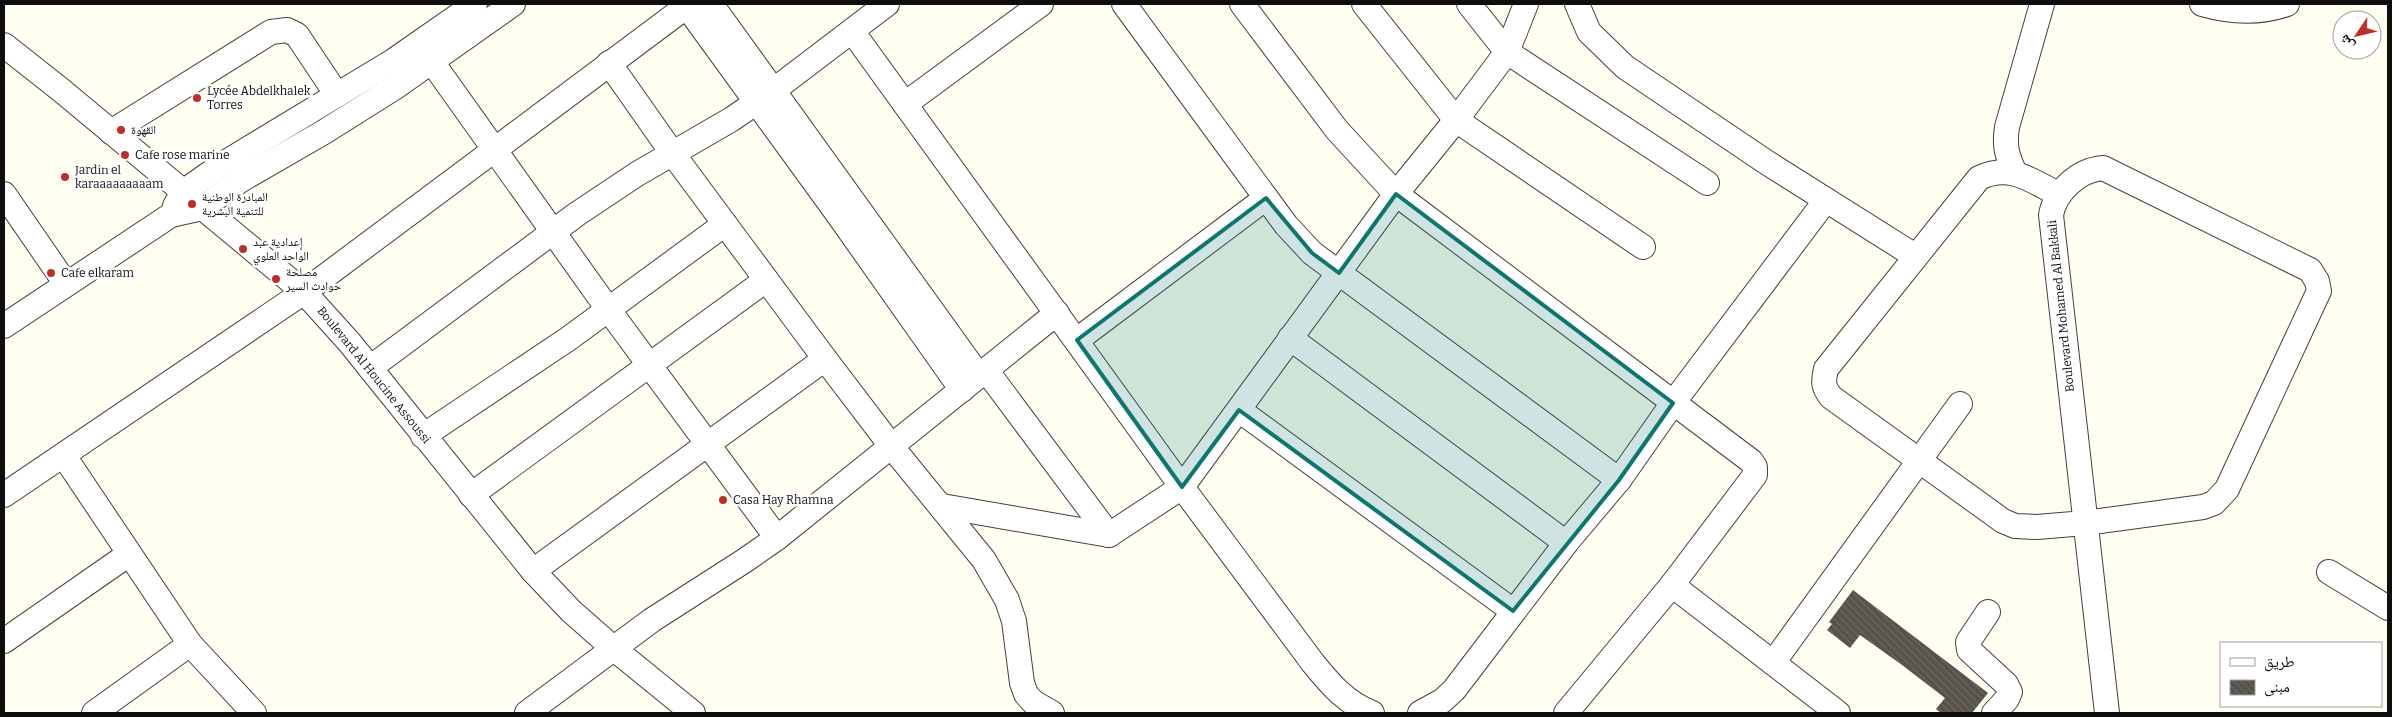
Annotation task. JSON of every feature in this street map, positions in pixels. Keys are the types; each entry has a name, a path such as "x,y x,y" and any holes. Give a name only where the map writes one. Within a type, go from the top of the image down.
{"street":[{"path":"171,215 183,192 222,164 393,61 475,4"},
{"path":"4,326 171,215 202,208 241,180 350,116 432,62 513,4"},
{"path":"711,4 765,96"},
{"path":"370,368 553,232 637,174 709,134 765,96 887,4"},
{"path":"905,104 1041,4"},
{"path":"1124,4 1266,198 1301,242 1339,273 1619,480"},
{"path":"1242,4 1337,130 1396,194 1751,461 1755,468 1755,475 1672,585 1566,713"},
{"path":"1364,4 1456,120 1643,247"},
{"path":"1469,4 1507,52 1707,183"},
{"path":"942,506 1109,535 1182,486 1396,194 1456,120 1507,52 1526,4"},
{"path":"1577,4 1589,32 1625,67 1826,200 1915,256"},
{"path":"2016,173 2006,155 2004,143 2006,127 2042,4"},
{"path":"2202,4 2238,11 2261,10 2287,4"},
{"path":"4,495 304,292 686,5 765,96 975,379 1109,535"},
{"path":"111,132 271,32 281,30 297,35 337,95"},
{"path":"852,31 1182,486 1333,688 1350,702 1372,713"},
{"name":"Boulevard Al Houcine Assoussi","path":"4,45 304,292 333,322 533,571 572,611 613,648 693,713"},
{"path":"432,62 608,309 777,538"},
{"path":"609,63 672,154 825,359 892,447 942,506 984,560 998,582 1014,621 1024,689 1033,702 1052,713"},
{"path":"2103,168 2310,270 2317,281 2319,291 2300,335 2227,489 2214,503 2203,507 2085,523 2037,527 2015,526 2003,521 1831,397 1824,389 1823,381 1826,369 1979,178 1990,172 2002,170 2016,173 2058,194 2085,172 2103,168"},
{"path":"4,194 66,284"},
{"name":"Boulevard Mohamed Al Bakkali","path":"2058,194 2053,202 2050,215 2107,713"},
{"path":"1077,340 1266,198"},
{"path":"1420,713 1442,701 1454,690 1566,543 1619,480 1673,403 1826,200"},
{"path":"423,436 608,309 725,224"},
{"path":"471,495 766,280"},
{"path":"527,713 652,620 744,562 777,538 1057,313"},
{"path":"1290,338 1566,543"},
{"path":"533,571 825,359"},
{"path":"1773,664 1960,404"},
{"path":"1239,410 1514,611"},
{"path":"64,456 190,644 254,713"},
{"path":"4,641 129,554"},
{"path":"2329,572 2388,608"},
{"path":"1672,585 1838,713"},
{"path":"1988,612 1968,642 1969,650 2006,684 2010,692 2007,699 1994,713"},
{"path":"94,713 190,644"}],"highlighted area":[{"path":"1396,194 1673,403 1619,480 1513,611 1239,410 1182,487 1077,340 1266,198 1312,253 1339,273"}],"building":[{"path":"1853,590 1988,693 1972,713 1941,713 1936,709 1945,698 1902,665 1860,635 1850,648 1827,630 1832,624 1829,622"}],"place":[{"name":"Lycée Abdelkhalek Torres","path":"197,98"},
{"name":"القهوة","path":"121,130"},
{"name":"Cafe rose marine","path":"125,155"},
{"name":"Jardin el karaaaaaaaaam","path":"65,177"},
{"name":"المبادرة الوطنية للتنمية البشرية","path":"192,204"},
{"name":"إعدادية عبد الواحد العلوي","path":"243,249"},
{"name":"Cafe elkaram","path":"51,273"},
{"name":"مصلحة حوادث السير","path":"276,279"},
{"name":"Casa Hay Rhamna","path":"723,500"}]}
